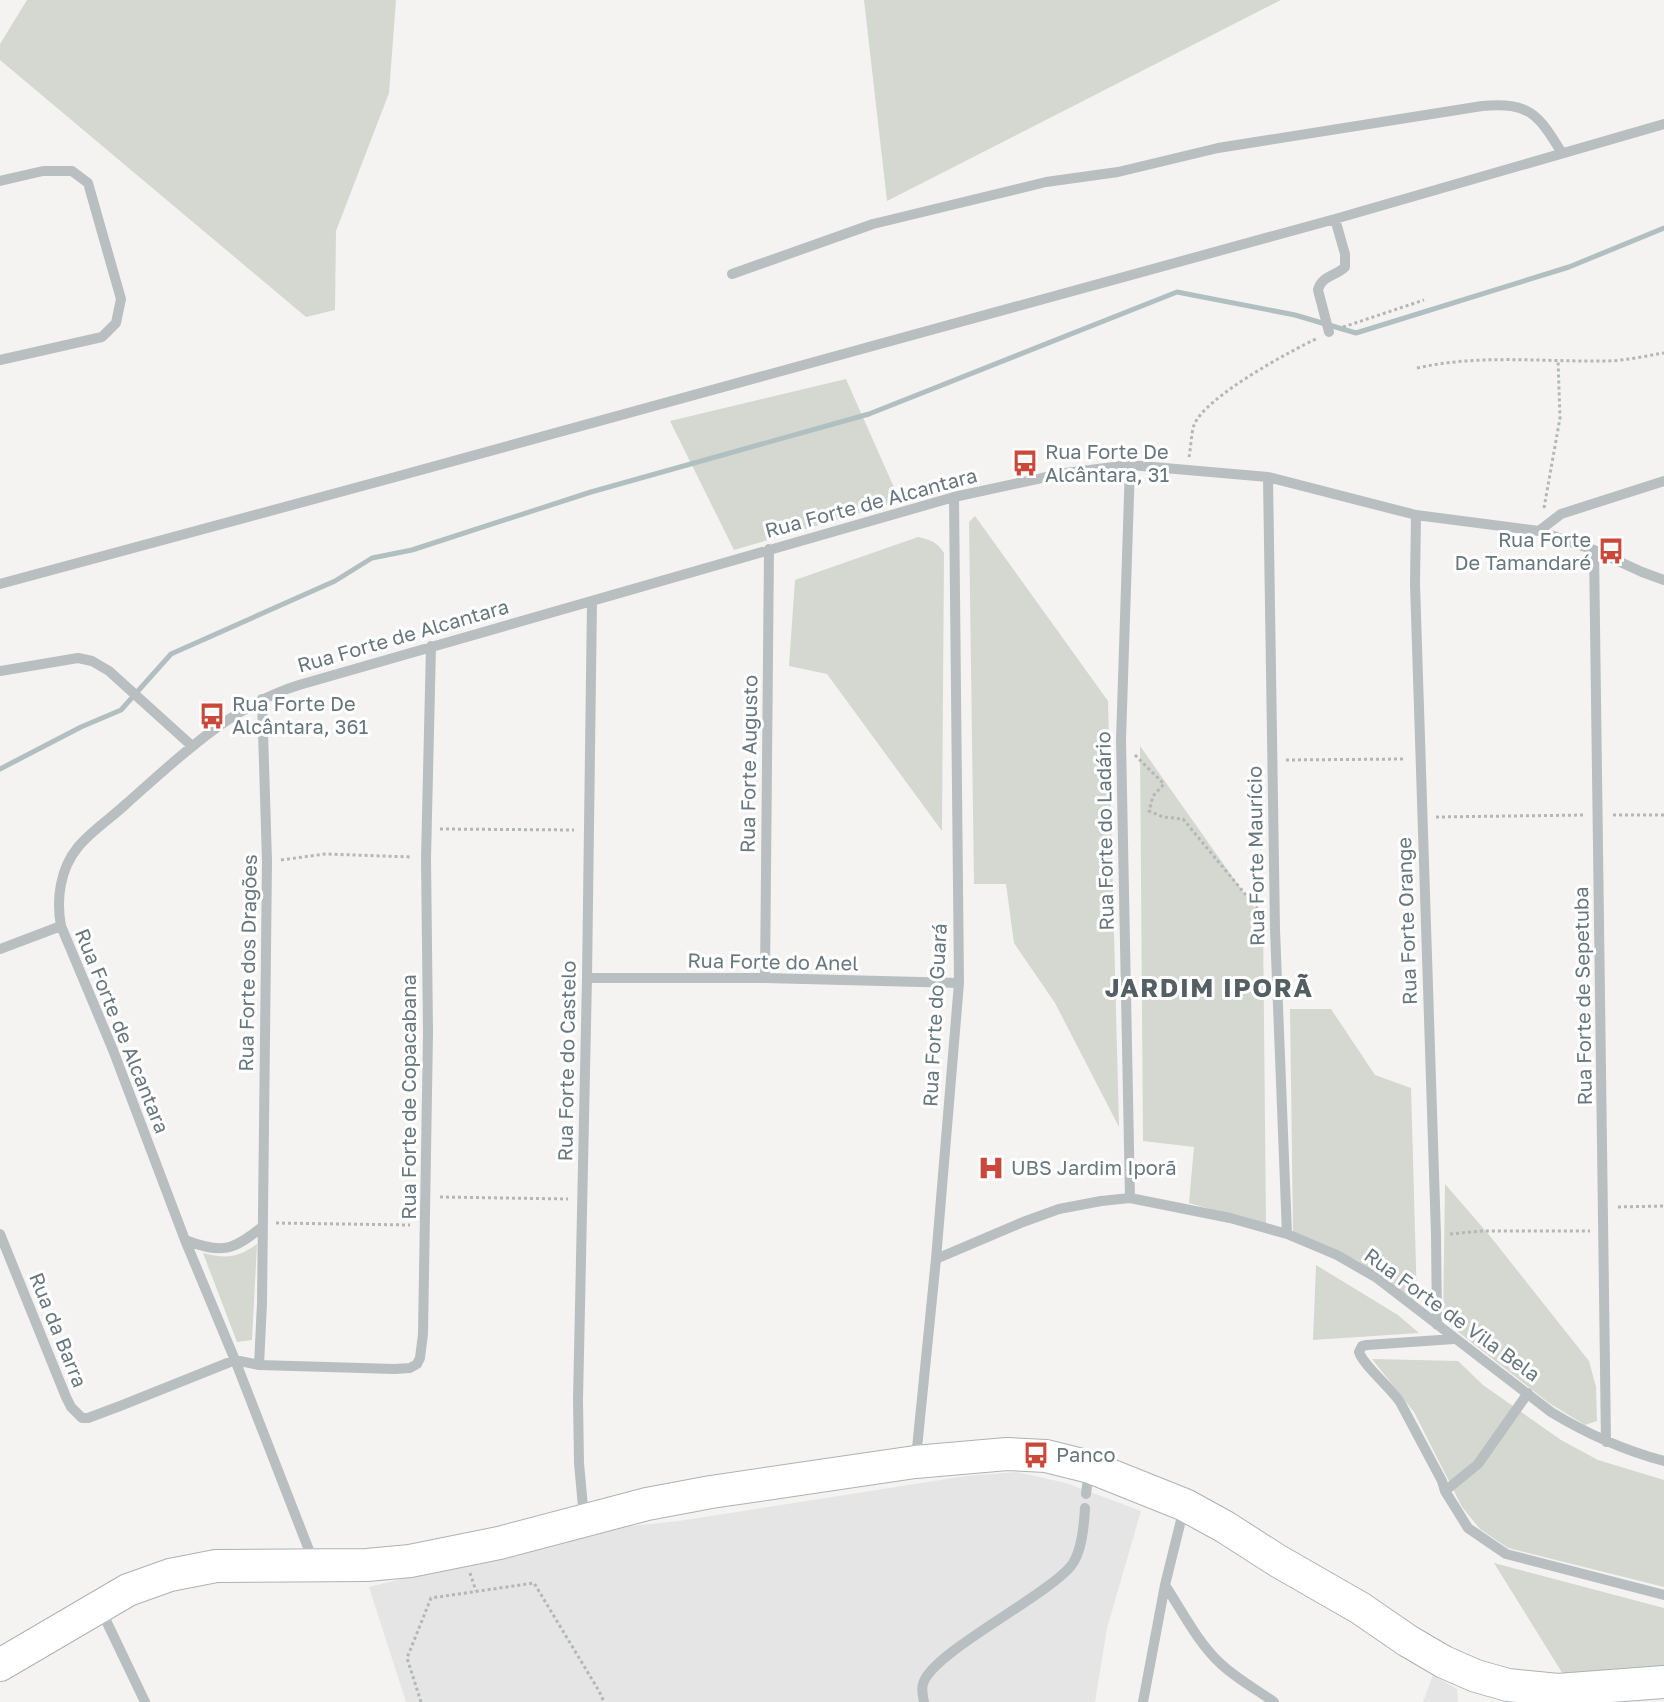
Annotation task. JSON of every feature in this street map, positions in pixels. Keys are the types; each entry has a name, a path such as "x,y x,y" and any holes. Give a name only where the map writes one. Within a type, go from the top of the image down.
{"main road":[{"path":"0,1665 128,1590 170,1575 216,1566 367,1565 410,1561 499,1543 647,1504 711,1491 915,1462 1007,1454 1046,1456 1088,1480 1185,1505 1360,1608 1444,1662 1476,1676 1508,1685 1558,1690 1664,1682"}],"street":[{"path":"732,274 873,224 1046,182 1118,172 1218,148 1482,106 1518,106 1531,113 1541,121 1562,153"},
{"path":"0,584 1335,219 1664,124"},
{"path":"0,182 43,171 72,171 88,183 121,299 116,323 102,337 1,357"},
{"path":"1329,332 1318,290 1323,279 1346,267 1345,254 1335,219"},
{"name":"Rua Forte de Alcantara","path":"315,1566 61,926 58,911 63,874 78,848 192,746 276,692 954,497 1065,473 1130,465 1268,477 1416,515 1539,531"},
{"name":"Rua Forte do Ladário","path":"1130,465 1121,740 1130,1198"},
{"name":"Rua Forte Maurício","path":"1268,477 1275,930 1287,1234"},
{"path":"1539,531 1561,514 1664,481"},
{"name":"Rua Forte do Guará","path":"915,1462 936,1259 959,983 954,497"},
{"name":"Rua Forte Orange","path":"1416,515 1415,584 1437,1325"},
{"path":"1539,531 1594,550 1664,580"},
{"name":"Rua Forte Augusto","path":"765,978 769,549"},
{"name":"Rua Forte de Sepetuba","path":"1594,550 1606,1442"},
{"name":"Rua Forte do Castelo","path":"584,1522 579,1463 578,1400 592,601"},
{"name":"Rua Forte de Copacabana","path":"235,1360 259,1365 395,1369 410,1368 417,1364 420,1358 423,1334 426,1226 428,1033 426,830 431,646"},
{"path":"0,671 78,658 92,662 109,671 192,746"},
{"name":"Rua Forte dos Dragões","path":"259,1365 267,861 262,699"},
{"path":"0,949 61,926"},
{"name":"Rua Forte do Anel","path":"587,978 765,978 959,983"},
{"name":"Rua Forte de Vila Bela","path":"936,1259 1059,1209 1130,1198 1189,1208 1287,1234 1337,1255 1377,1278 1551,1412 1578,1429 1606,1442 1664,1461"},
{"path":"185,1240 204,1247 220,1249 243,1243 263,1226"},
{"name":"Rua da Barra","path":"0,1234 66,1396 71,1407 82,1418 88,1418 120,1406 235,1360"},
{"path":"1454,1339 1367,1345 1362,1346 1359,1352 1363,1360 1400,1402 1442,1481 1445,1491 1468,1528 1506,1554 1664,1595"},
{"path":"1445,1491 1478,1464 1528,1393"},
{"path":"1143,1702 1165,1585 1185,1505"},
{"path":"924,1702 923,1683 929,1672 957,1648 1057,1580 1072,1564 1079,1546 1085,1508"},
{"path":"1165,1585 1205,1646 1219,1663 1274,1702"},
{"path":"99,1606 145,1702"}],"path":[{"path":"1187,469 1194,425 1206,408 1282,356 1329,332 1424,300"},
{"path":"1418,368 1446,362 1479,359 1607,361 1664,353"},
{"path":"1539,531 1560,418 1558,360"},
{"path":"1121,740 1164,784 1153,796 1149,811 1163,817 1184,819 1275,930"},
{"path":"1272,760 1420,758"},
{"path":"1422,817 1664,815"},
{"path":"426,830 441,828 589,831"},
{"path":"267,861 325,854 426,858"},
{"path":"426,1198 582,1201"},
{"path":"1604,1207 1664,1206"},
{"path":"263,1226 274,1223 426,1226"},
{"path":"1436,1235 1482,1231 1604,1231"},
{"path":"421,1702 407,1658 431,1598 534,1583 604,1702"}],"shaded area":[{"path":"27,0 396,0 389,93 336,231 335,310 306,317 0,60 0,44"},
{"path":"864,0 1281,0 887,201"},
{"path":"846,379 900,501 734,550 670,421"},
{"path":"975,516 1108,701 1119,1127 1055,1003 1014,943 1006,884 974,884 969,522"},
{"path":"918,537 933,542 944,553 942,831 827,674 789,666 795,580"},
{"path":"1140,746 1263,920 1266,1225 1189,1203 1194,1147 1143,1141"},
{"path":"1290,1009 1331,1009 1375,1075 1411,1088 1417,1302 1358,1261 1293,1232"},
{"path":"1445,1184 1490,1236 1589,1361 1596,1387 1597,1421 1585,1425 1549,1403 1443,1320"},
{"path":"257,1244 252,1340 237,1342 203,1253 218,1256 237,1255"},
{"path":"1316,1265 1398,1315 1419,1333 1313,1340"},
{"path":"1372,1359 1458,1361 1483,1385 1561,1440 1598,1460 1664,1480 1664,1587 1508,1548 1480,1529 1462,1507 1414,1412"},
{"name":"Panco","path":"1017,1472 1066,1483 1141,1511 1107,1628 1095,1702 406,1702 369,1587 602,1529 679,1521 966,1476"},
{"path":"1494,1563 1664,1608 1664,1672 1566,1679"},
{"path":"1433,1675 1457,1689 1458,1702 1423,1702"}],"waterway":[{"path":"0,769 81,727 121,710 171,654 335,581 372,558 412,550 591,492 869,414 1177,292 1295,315 1356,333 1569,267 1664,228"}],"place":[{"name":"Rua Forte De Alcântara, 31","path":"1025,463"},
{"name":"Rua Forte De Tamandaré","path":"1611,551"},
{"name":"Rua Forte De Alcântara, 361","path":"212,716"},
{"name":"UBS Jardim Iporã","path":"991,1168"},
{"name":"Panco","path":"1036,1455"}],"district":[{"name":"JARDIM IPORÃ","path":"1209,988"}]}
